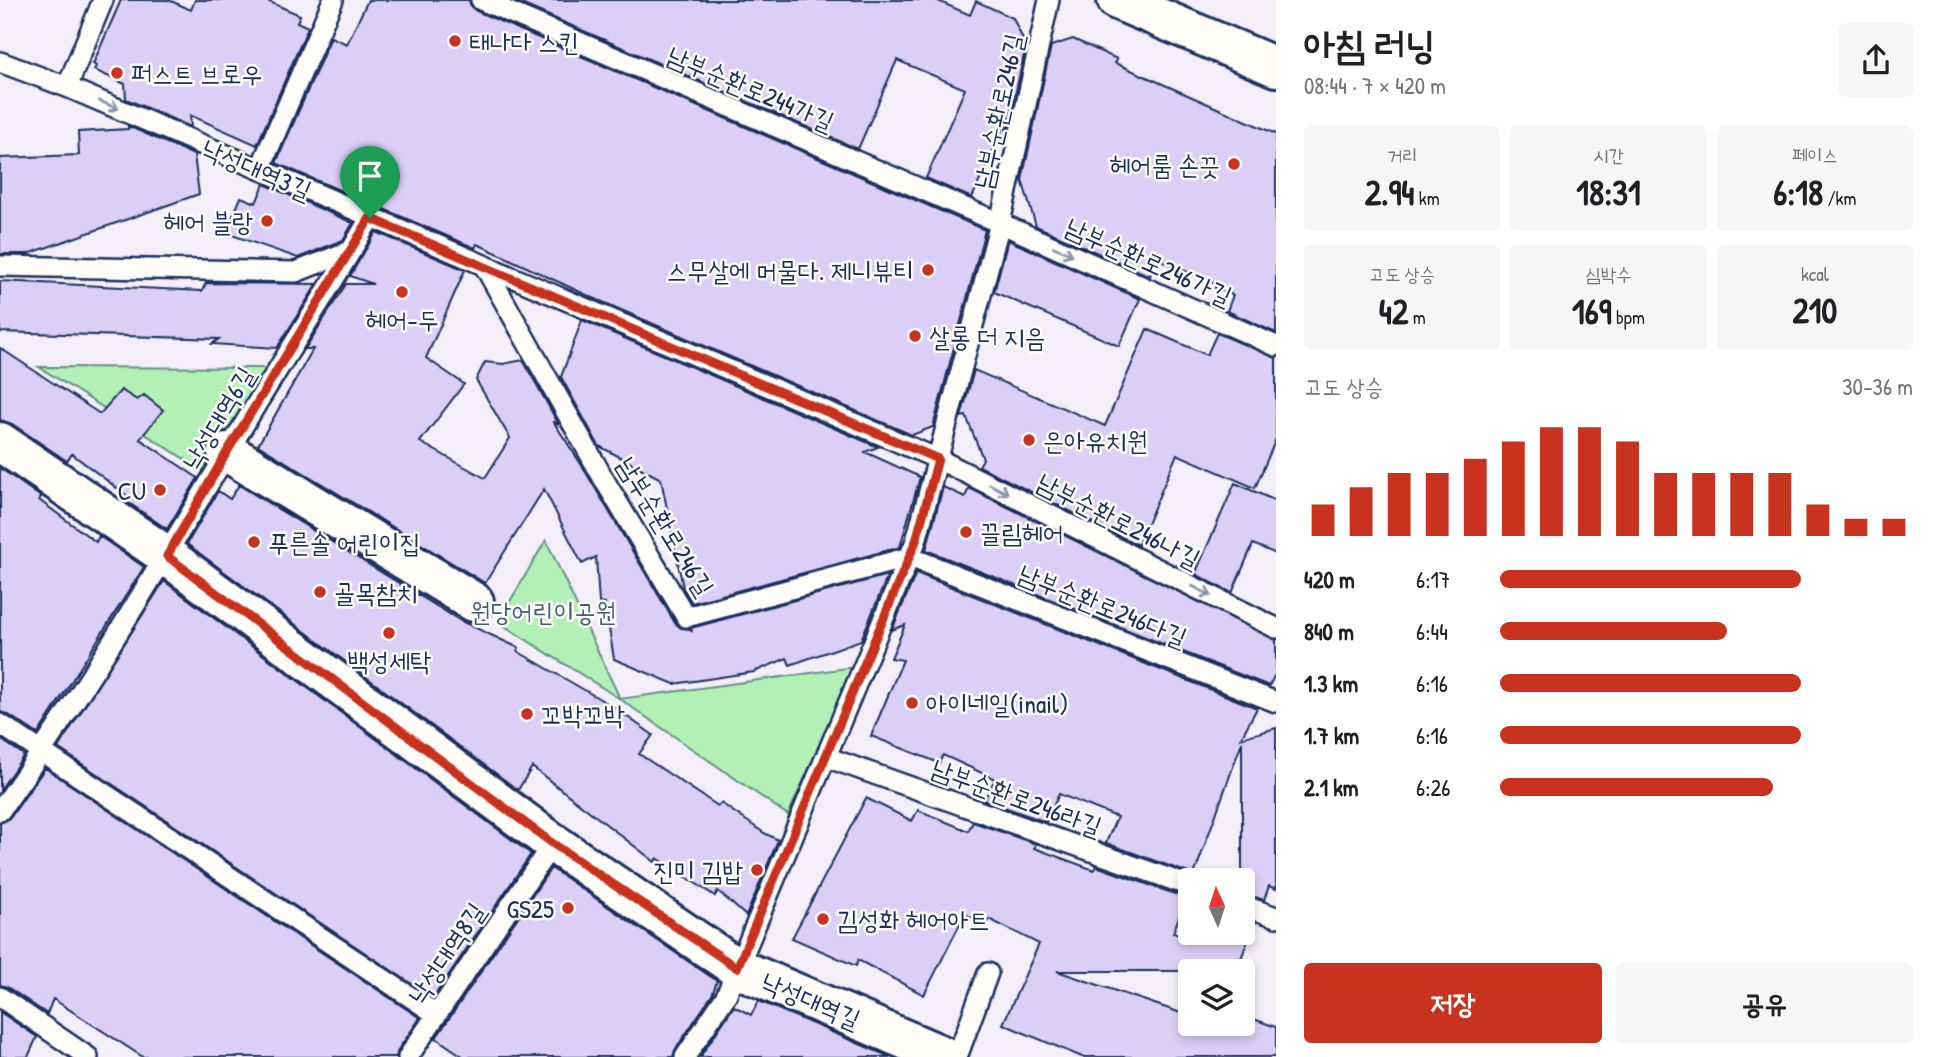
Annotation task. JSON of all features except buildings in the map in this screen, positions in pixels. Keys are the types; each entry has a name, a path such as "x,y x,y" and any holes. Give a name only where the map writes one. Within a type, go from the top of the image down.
{"street":[{"path":"1117,0 1276,67"},
{"name":"낙성대역길","path":"0,442 167,556 552,843 737,968 946,1057"},
{"path":"227,452 474,602"}],"lane":[{"path":"67,88 103,0"},
{"path":"260,169 333,0"},
{"name":"남부순환로244가길","path":"481,0 1000,223"},
{"name":"남부순환로246길","path":"685,1057 726,996 916,541 1000,223 1049,0"},
{"name":"낙성대역3길","path":"0,62 260,169 938,459"},
{"name":"낙성대역6길","path":"0,811 42,752 167,556 227,452 370,218"},
{"name":"남부순환로246가길","path":"1000,223 1276,346"},
{"path":"0,266 296,272 352,250"},
{"name":"남부순환로246길","path":"485,267 606,483 686,617 910,556"},
{"name":"남부순환로246나길","path":"938,459 1276,628"},
{"name":"남부순환로246다길","path":"910,556 1276,702"},
{"path":"0,724 436,1014"},
{"name":"남부순환로246라길","path":"826,757 1178,882"},
{"name":"낙성대역8길","path":"408,1057 552,843"},
{"path":"1255,910 1276,917"},
{"path":"957,1057 988,973"},
{"path":"0,997 88,1057"}],"green space":[{"path":"39,367 271,368 207,473"},
{"name":"원당어린이공원","path":"546,540 620,699 498,622"},
{"name":"원당어린이공원","path":"855,667 788,815 620,699"}],"place":[{"name":"태나다 스킨","path":"455,41"},
{"name":"퍼스트 브로우","path":"117,73"},
{"name":"헤어룸 손끗","path":"1234,164"},
{"name":"헤어 블랑","path":"267,221"},
{"name":"스무살에 머물다. 제니뷰티","path":"928,270"},
{"name":"헤어-두","path":"402,292"},
{"name":"살롱 더 지음","path":"915,336"},
{"name":"은아유치원","path":"1029,440"},
{"name":"CU","path":"160,490"},
{"name":"끌림헤어","path":"966,532"},
{"name":"푸른솔 어린이집","path":"254,542"},
{"name":"골목참치","path":"320,592"},
{"name":"백성세탁","path":"389,633"},
{"name":"아이네일(inail)","path":"912,703"},
{"name":"꼬박꼬박","path":"527,714"},
{"name":"진미 김밥","path":"757,870"},
{"name":"GS25","path":"568,908"},
{"name":"김성화 헤어아트","path":"823,919"}],"route":[{"path":"370,218 938,459 916,541 737,968 552,843 167,556 227,452 370,218"}]}
